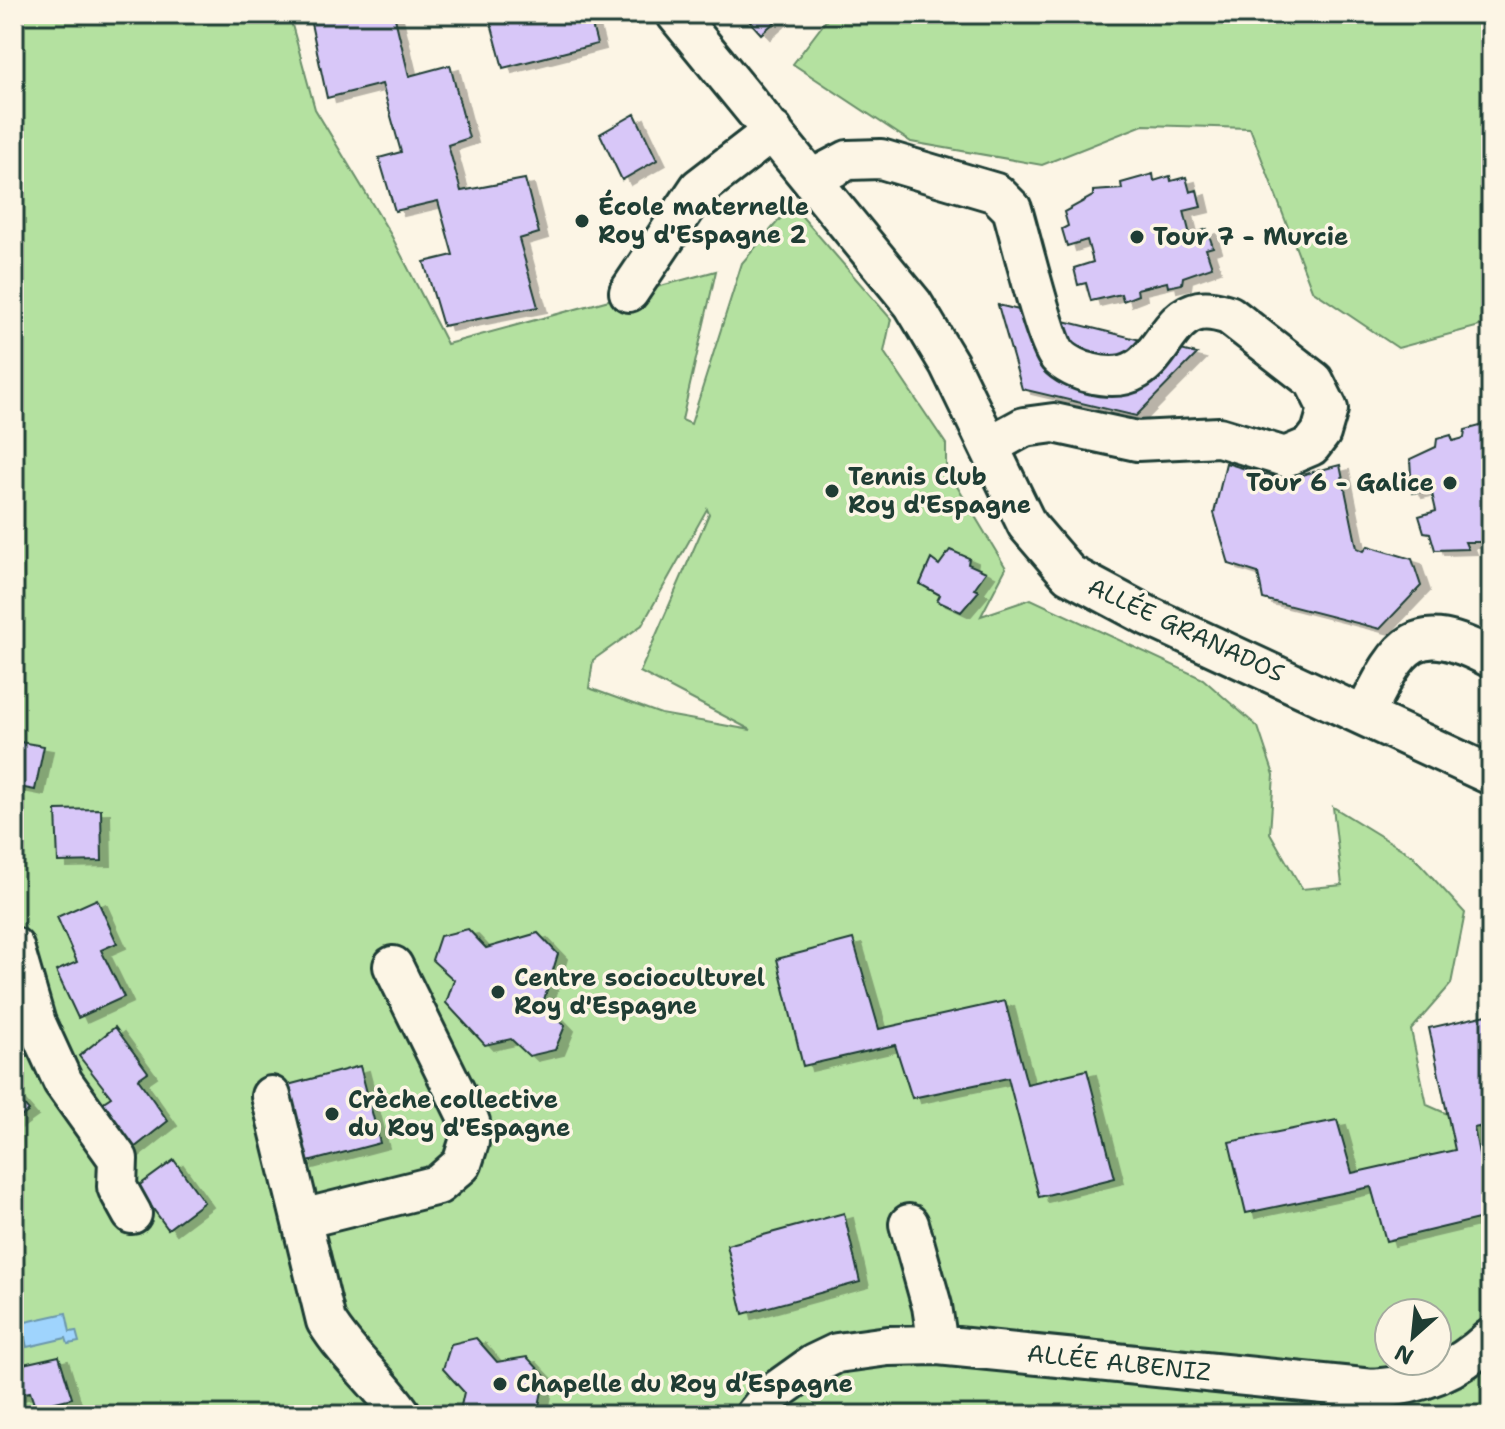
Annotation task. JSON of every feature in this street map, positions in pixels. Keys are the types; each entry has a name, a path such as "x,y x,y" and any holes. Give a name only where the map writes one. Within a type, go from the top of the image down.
{"street":[{"name":"ALLÉE GRANADOS","path":"676,14 913,304 949,364 1027,525 1069,574 1148,616 1491,775"},
{"path":"629,292 699,188 773,131"},
{"path":"812,179 848,160 881,159 996,193 1012,209 1058,356 1080,371 1104,377 1127,375 1163,346 1184,318 1197,311 1213,311 1229,315 1314,381 1328,409 1321,433 1311,446 1285,457 1219,437 1137,441 1054,423 1024,427 989,446"},
{"path":"1365,714 1388,670 1412,641 1435,636 1491,658"},
{"path":"14,947 36,1023 63,1082 118,1159 117,1187 132,1214"},
{"path":"302,1219 438,1185 462,1164 469,1142 470,1122 393,966"},
{"path":"271,1096 326,1321 344,1351 382,1387 402,1415"},
{"path":"909,1224 932,1306 938,1345"},
{"name":"ALLÉE ALBENIZ","path":"755,1415 792,1376 837,1353 888,1346 938,1345 1373,1389 1438,1376 1457,1367 1491,1338"}],"green space":[{"path":"14,14 289,14 315,109 391,235 447,344 716,271 682,420 691,424 742,263 792,205 891,319 884,352 946,444 946,468 1006,568 981,616 1031,599 1203,679 1258,727 1274,775 1270,833 1302,889 1342,885 1333,807 1413,856 1465,913 1451,984 1411,1030 1427,1105 1491,1133 1491,1415 14,1415","holes":["707,509 709,514 640,672 751,730 661,714 589,688 593,660 642,625"]},
{"path":"831,14 1491,14 1491,323 1398,348 1312,290 1250,128 1143,125 1042,165 911,142 793,64"}],"water":[{"path":"66,1313 70,1332 76,1331 79,1342 68,1344 66,1338 27,1347 21,1323"}],"building":[{"path":"309,14 394,14 409,76 450,65 469,138 448,145 461,191 525,179 539,233 519,239 538,307 443,326 424,262 453,255 438,201 395,211 379,158 401,152 382,84 327,98"},
{"path":"527,14 589,14 597,44 503,68 491,23"},
{"path":"743,14 784,14 761,34"},
{"path":"635,114 657,160 622,180 600,134"},
{"name":"Tour 7 - Murcie","path":"1153,174 1154,181 1170,176 1171,181 1186,177 1190,192 1197,190 1201,207 1184,211 1190,235 1207,229 1213,247 1206,249 1212,267 1183,277 1182,284 1168,287 1167,282 1137,289 1138,295 1123,301 1121,294 1091,301 1086,283 1078,285 1074,268 1093,262 1087,240 1067,246 1062,229 1068,226 1064,212 1093,196 1093,191 1122,189 1121,183"},
{"path":"998,305 1197,354 1136,416 1022,389"},
{"name":"Tour 6 - Galice","path":"1491,423 1491,538 1483,538 1483,542 1465,542 1468,549 1435,550 1430,533 1424,532 1419,516 1436,511 1431,489 1413,493 1406,477 1411,475 1410,459 1436,447 1437,439 1451,435 1453,441 1464,438 1465,430"},
{"path":"1226,463 1282,480 1340,465 1357,548 1364,551 1368,546 1412,559 1421,586 1380,629 1263,599 1258,573 1229,564 1214,513"},
{"path":"950,550 969,558 968,564 986,572 974,589 979,591 961,612 937,601 940,595 920,584 931,559 939,565"},
{"path":"14,741 44,746 35,790 14,786"},
{"path":"101,809 102,861 58,862 56,810"},
{"path":"97,899 117,943 101,950 124,997 78,1018 56,971 77,962 57,917"},
{"name":"Centre socioculturel Roy d'Espagne","path":"468,929 486,948 538,933 558,954 543,1003 565,1026 555,1050 529,1056 511,1039 485,1045 446,1003 454,980 432,960 440,936"},
{"path":"853,939 879,1029 1005,1001 1027,1084 1087,1070 1115,1178 1039,1197 1008,1078 912,1098 895,1045 803,1066 777,959"},
{"path":"1491,1014 1491,1124 1474,1128 1491,1216 1386,1241 1371,1187 1246,1213 1229,1142 1337,1120 1352,1173 1455,1150 1429,1028"},
{"path":"115,1027 148,1072 138,1079 168,1121 129,1152 96,1107 111,1097 79,1056"},
{"name":"Crèche collective du Roy d'Espagne","path":"360,1066 380,1143 304,1163 284,1086"},
{"path":"14,1094 29,1111 14,1122"},
{"path":"174,1160 204,1202 168,1229 137,1187"},
{"path":"844,1213 860,1282 743,1314 727,1245"},
{"name":"Chapelle du Roy d’Espagne","path":"476,1338 497,1362 527,1357 545,1376 539,1406 512,1407 510,1415 459,1415 464,1392 443,1369 451,1344"},
{"path":"59,1356 72,1398 35,1407 30,1392 14,1395 14,1366"}],"place":[{"name":"École maternelle Roy d'Espagne 2","path":"582,221"},
{"name":"Tour 7 - Murcie","path":"1137,237"},
{"name":"Tour 6 - Galice","path":"1450,483"},
{"name":"Tennis Club Roy d'Espagne","path":"832,491"},
{"name":"Centre socioculturel Roy d'Espagne","path":"498,992"},
{"name":"Crèche collective du Roy d'Espagne","path":"332,1114"},
{"name":"Chapelle du Roy d’Espagne","path":"500,1384"}]}
